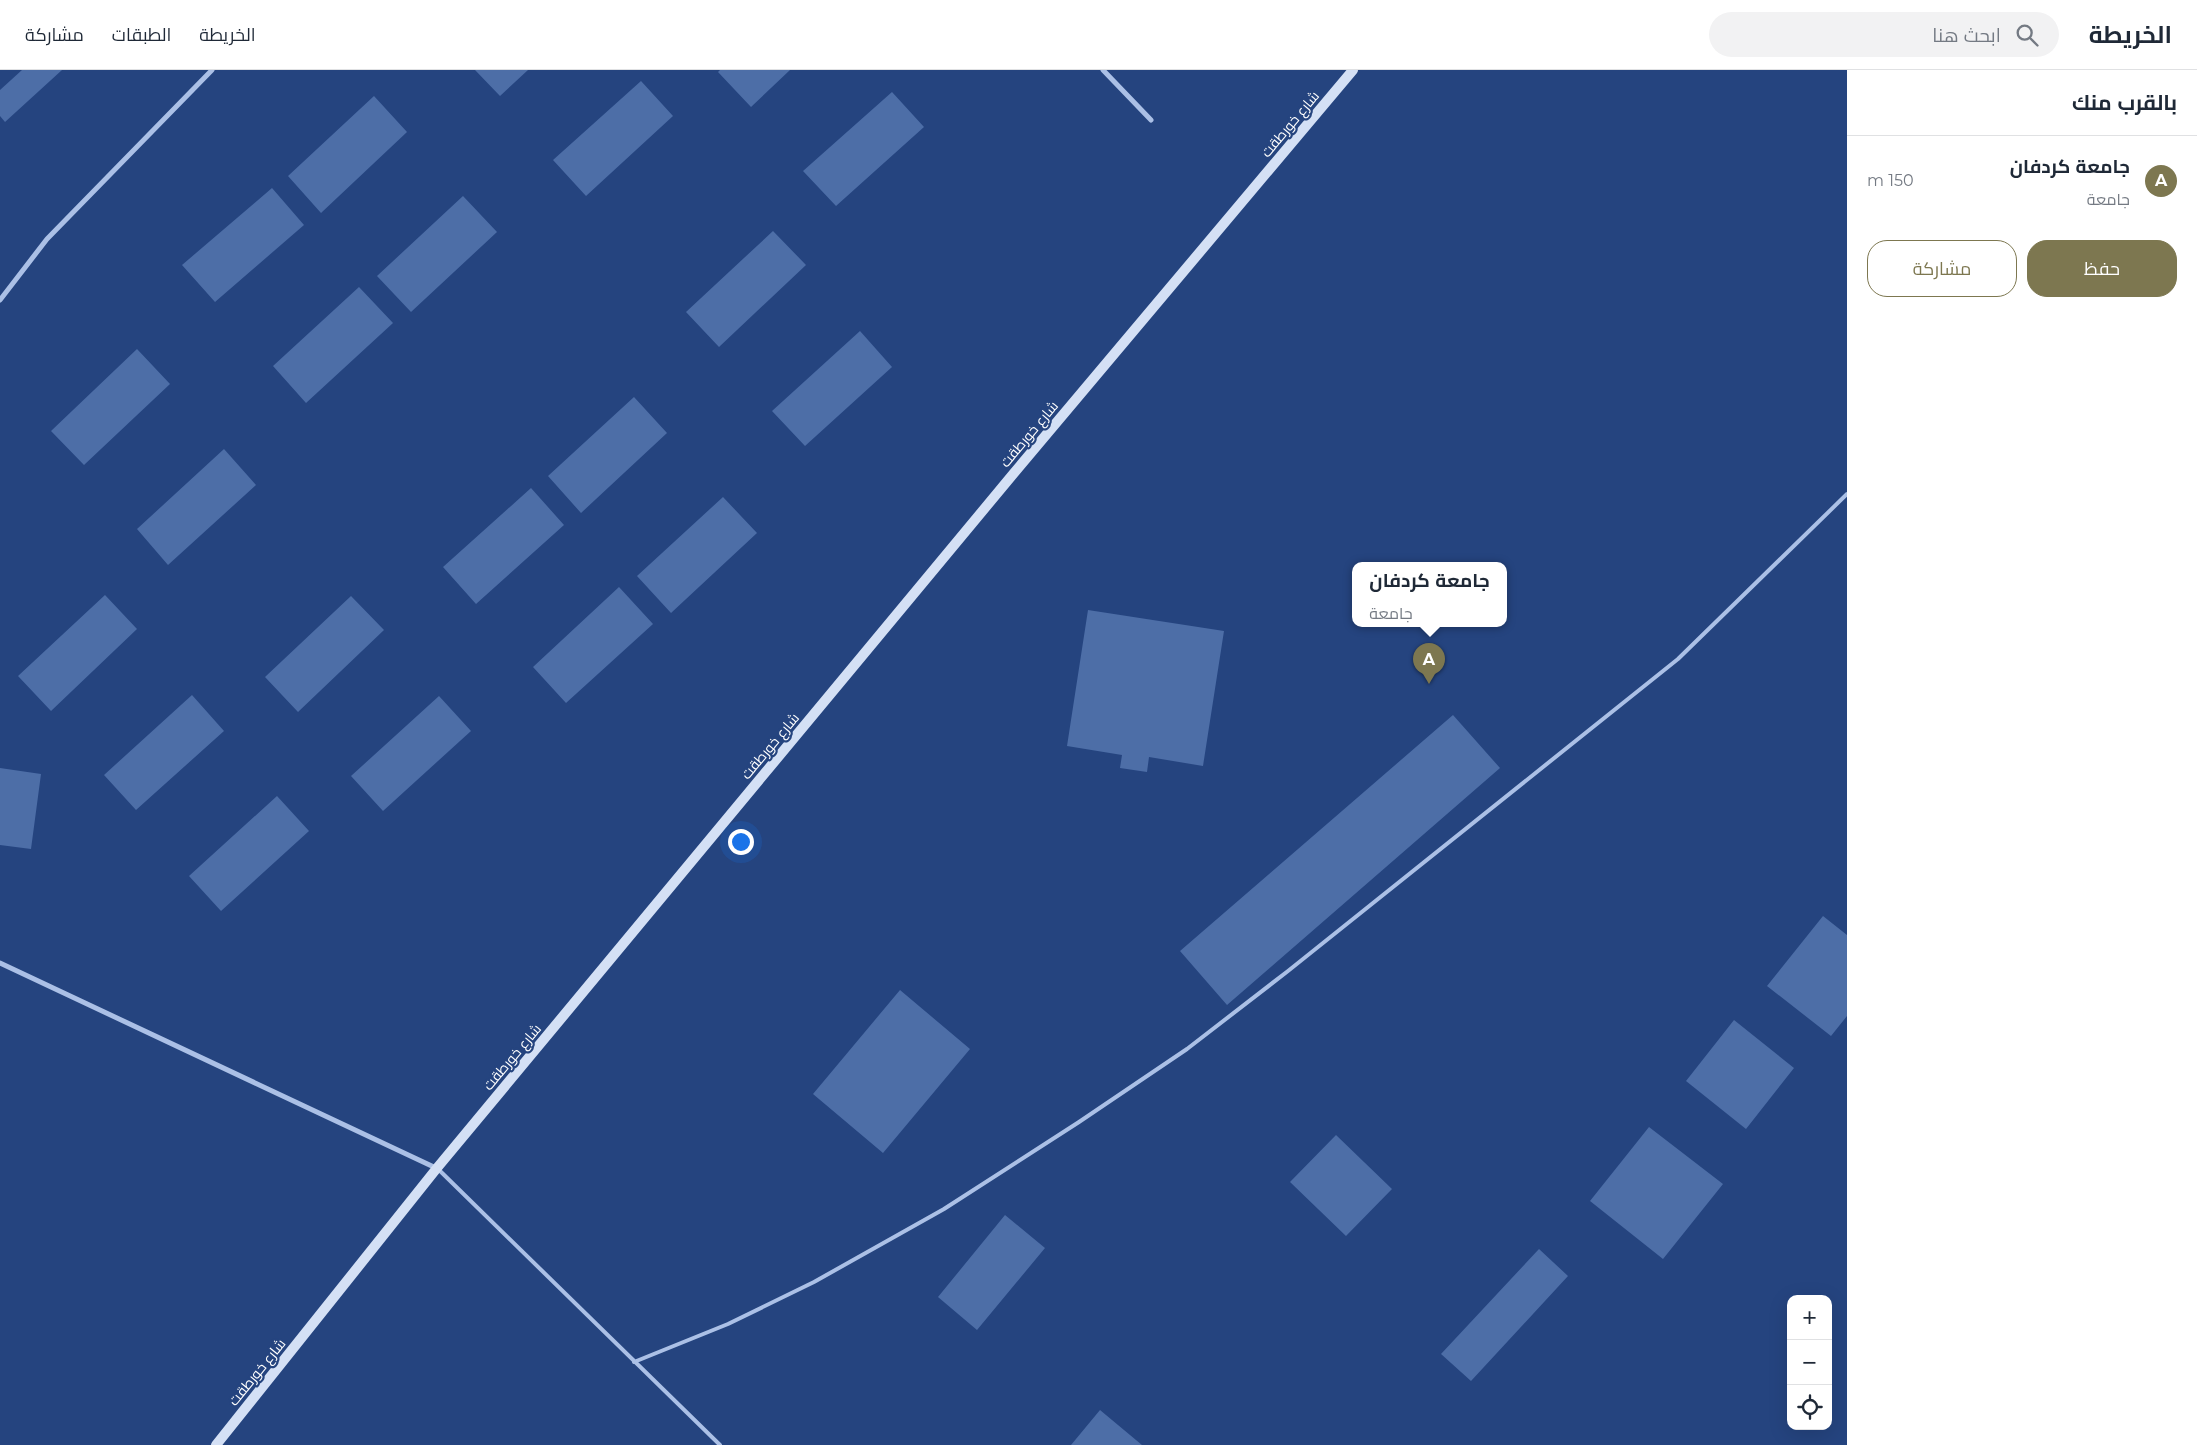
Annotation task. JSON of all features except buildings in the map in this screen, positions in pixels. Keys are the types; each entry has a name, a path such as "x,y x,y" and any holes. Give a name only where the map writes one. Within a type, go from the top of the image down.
{"street":[{"path":"0,300 47,239 212,70"},
{"path":"1102,70 1151,120"},
{"name":"شارع خورطقت","path":"216,1445 437,1168 1014,473 1353,70"},
{"path":"0,963 437,1168"}],"lane":[{"path":"634,1362 728,1324 814,1282 944,1209 1080,1122 1187,1049 1320,946 1678,659 1847,494"},
{"path":"437,1168 720,1445"}],"place":[{"name":"جامعة كردفان","path":"1429,684"}]}
